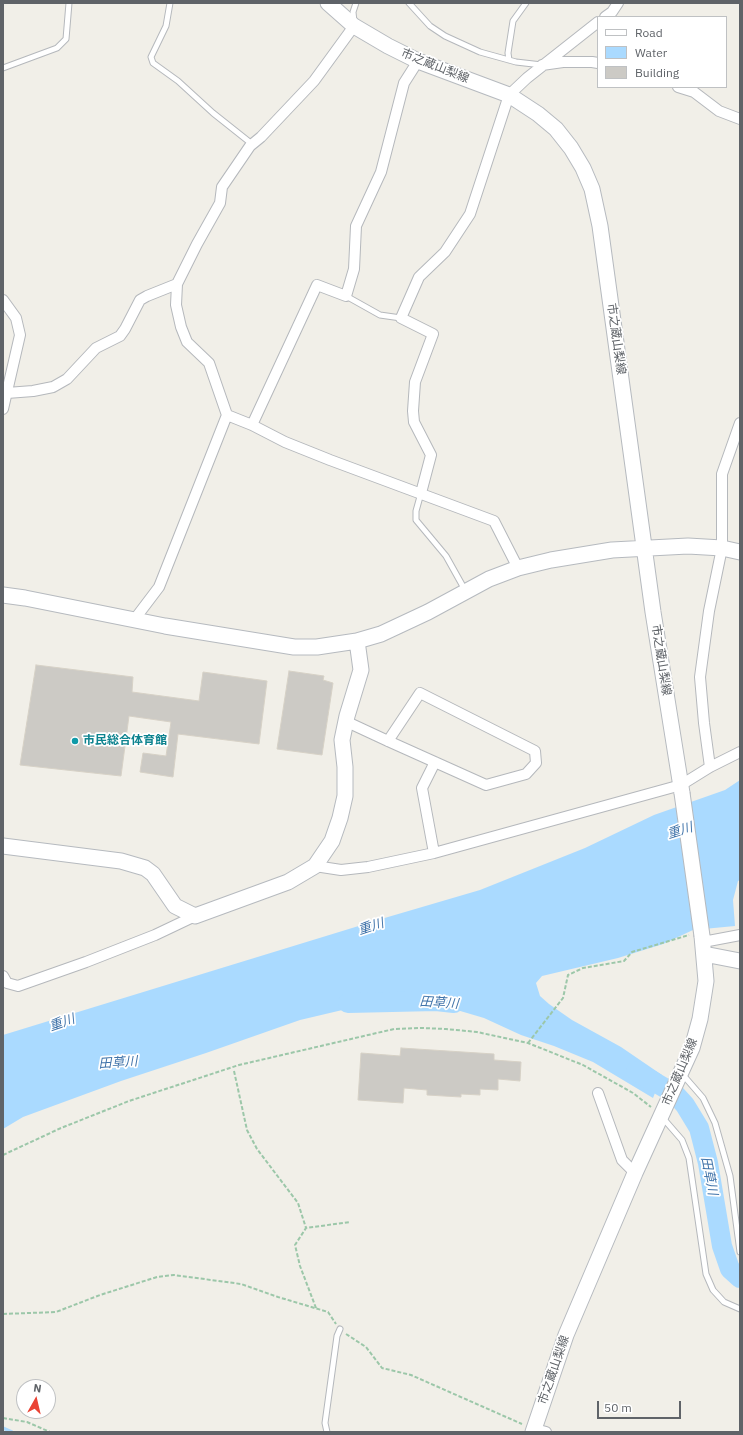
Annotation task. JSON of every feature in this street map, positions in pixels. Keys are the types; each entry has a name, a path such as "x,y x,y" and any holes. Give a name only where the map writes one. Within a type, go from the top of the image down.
{"main road":[{"name":"市之蔵山梨線","path":"328,3 354,26 388,46 418,61 509,95 538,114 556,129 571,148 583,168 592,189 600,226 653,612 681,789 706,981 700,1019 692,1048 635,1173 566,1335 552,1373 538,1431"},
{"path":"3,595 165,626 294,647 317,647 356,641 381,634 400,626 489,579 518,568 551,560 612,550 688,546 722,548 740,552"},
{"path":"3,846 121,860 145,868 153,874 175,906 195,916 288,882 315,866 332,841 340,818 344,796 345,767 342,740 361,670 356,641"},
{"path":"700,942 740,961"}],"street":[{"path":"606,16 612,12 618,3"},
{"path":"421,493 431,455 414,422 412,411 415,382 433,334 401,318 419,277 445,252 470,214 509,95 542,65 597,23"},
{"path":"134,620 159,586 227,415 209,363 187,342 181,327 176,305 177,284 220,203 222,187 252,144 314,81 354,26"},
{"path":"252,425 317,284 346,296 354,269 356,226 381,172 404,83 418,61"},
{"path":"542,65 563,62 597,63"},
{"path":"681,88 694,92 719,111 740,119"},
{"path":"7,393 33,391 53,387 67,379 96,348 120,336 140,300 177,284"},
{"path":"3,300 16,318 20,335 3,409"},
{"path":"227,415 252,425 285,442 494,521 518,568"},
{"path":"710,767 700,677 708,618 722,548 722,474 740,423"},
{"path":"346,721 486,785 526,774 536,763 535,751 420,693 388,740"},
{"path":"315,866 341,870 368,867 434,853 681,789 710,767 740,752"},
{"path":"434,853 422,788 435,762"},
{"path":"3,976 7,983 18,986 155,935 195,916"},
{"path":"700,942 740,936"},
{"path":"598,1093 622,1160 635,1173"}],"lane":[{"path":"3,68 57,48 66,39 69,3"},
{"path":"170,3 166,26 151,57 154,63 178,81 213,113 252,144"},
{"path":"354,26 353,12 356,3"},
{"path":"409,3 430,26 445,36 480,52 516,62 542,65"},
{"path":"509,60 508,53 513,21 526,3"},
{"path":"346,296 380,315 401,318"},
{"path":"421,493 416,511 416,520 446,556 466,592"},
{"path":"680,1075 703,1098 715,1123 730,1176 740,1252"},
{"path":"662,1114 682,1140 689,1158 706,1274 713,1290 724,1302 740,1308"},
{"path":"327,1432 325,1423 337,1336 340,1329"}],"path":[{"path":"528,1044 529,1040 563,998 568,975 583,968 624,960 632,952 700,942"},
{"path":"3,1155 61,1128 129,1101 239,1065 394,1029 421,1028 477,1032 528,1044 583,1065 633,1093 662,1114"},
{"path":"234,1071 247,1130 257,1149 298,1203 306,1228 295,1246 300,1266 316,1308"},
{"path":"306,1228 350,1222"},
{"path":"3,1314 56,1312 157,1277 174,1275 241,1284 328,1312 340,1329 366,1347 382,1368 411,1375 538,1431"},
{"path":"3,1418 27,1422 50,1432"}],"water":[{"name":"重川","path":"740,780 740,880 738,881 733,900 735,926 693,930 663,944 618,958 542,976 536,983 540,996 549,1004 572,1020 621,1047 662,1075 653,1098 593,1062 554,1046 521,1035 484,1018 406,995 300,1020 121,1081 23,1117 3,1129 3,1035 480,890 585,848 654,815 725,790"}],"building":[{"path":"36,665 133,677 132,692 199,701 203,672 267,681 259,744 178,734 173,777 140,772 143,753 166,756 171,722 129,716 121,776 20,765"},
{"path":"289,671 324,676 323,680 333,683 322,755 277,749"},
{"path":"401,1048 494,1054 494,1060 521,1062 520,1081 498,1079 498,1090 480,1089 480,1095 461,1094 461,1097 427,1095 427,1090 404,1088 403,1103 358,1100 361,1053 400,1056"}],"waterway":[{"name":"田草川","path":"348,1003 436,1001 454,1003"},
{"name":"田草川","path":"636,1071 675,1094 685,1105 699,1128 708,1163 722,1246 730,1269 740,1278"},
{"path":"3,1428 12,1432"}],"place":[{"name":"市民総合体育館","path":"75,741"}]}
